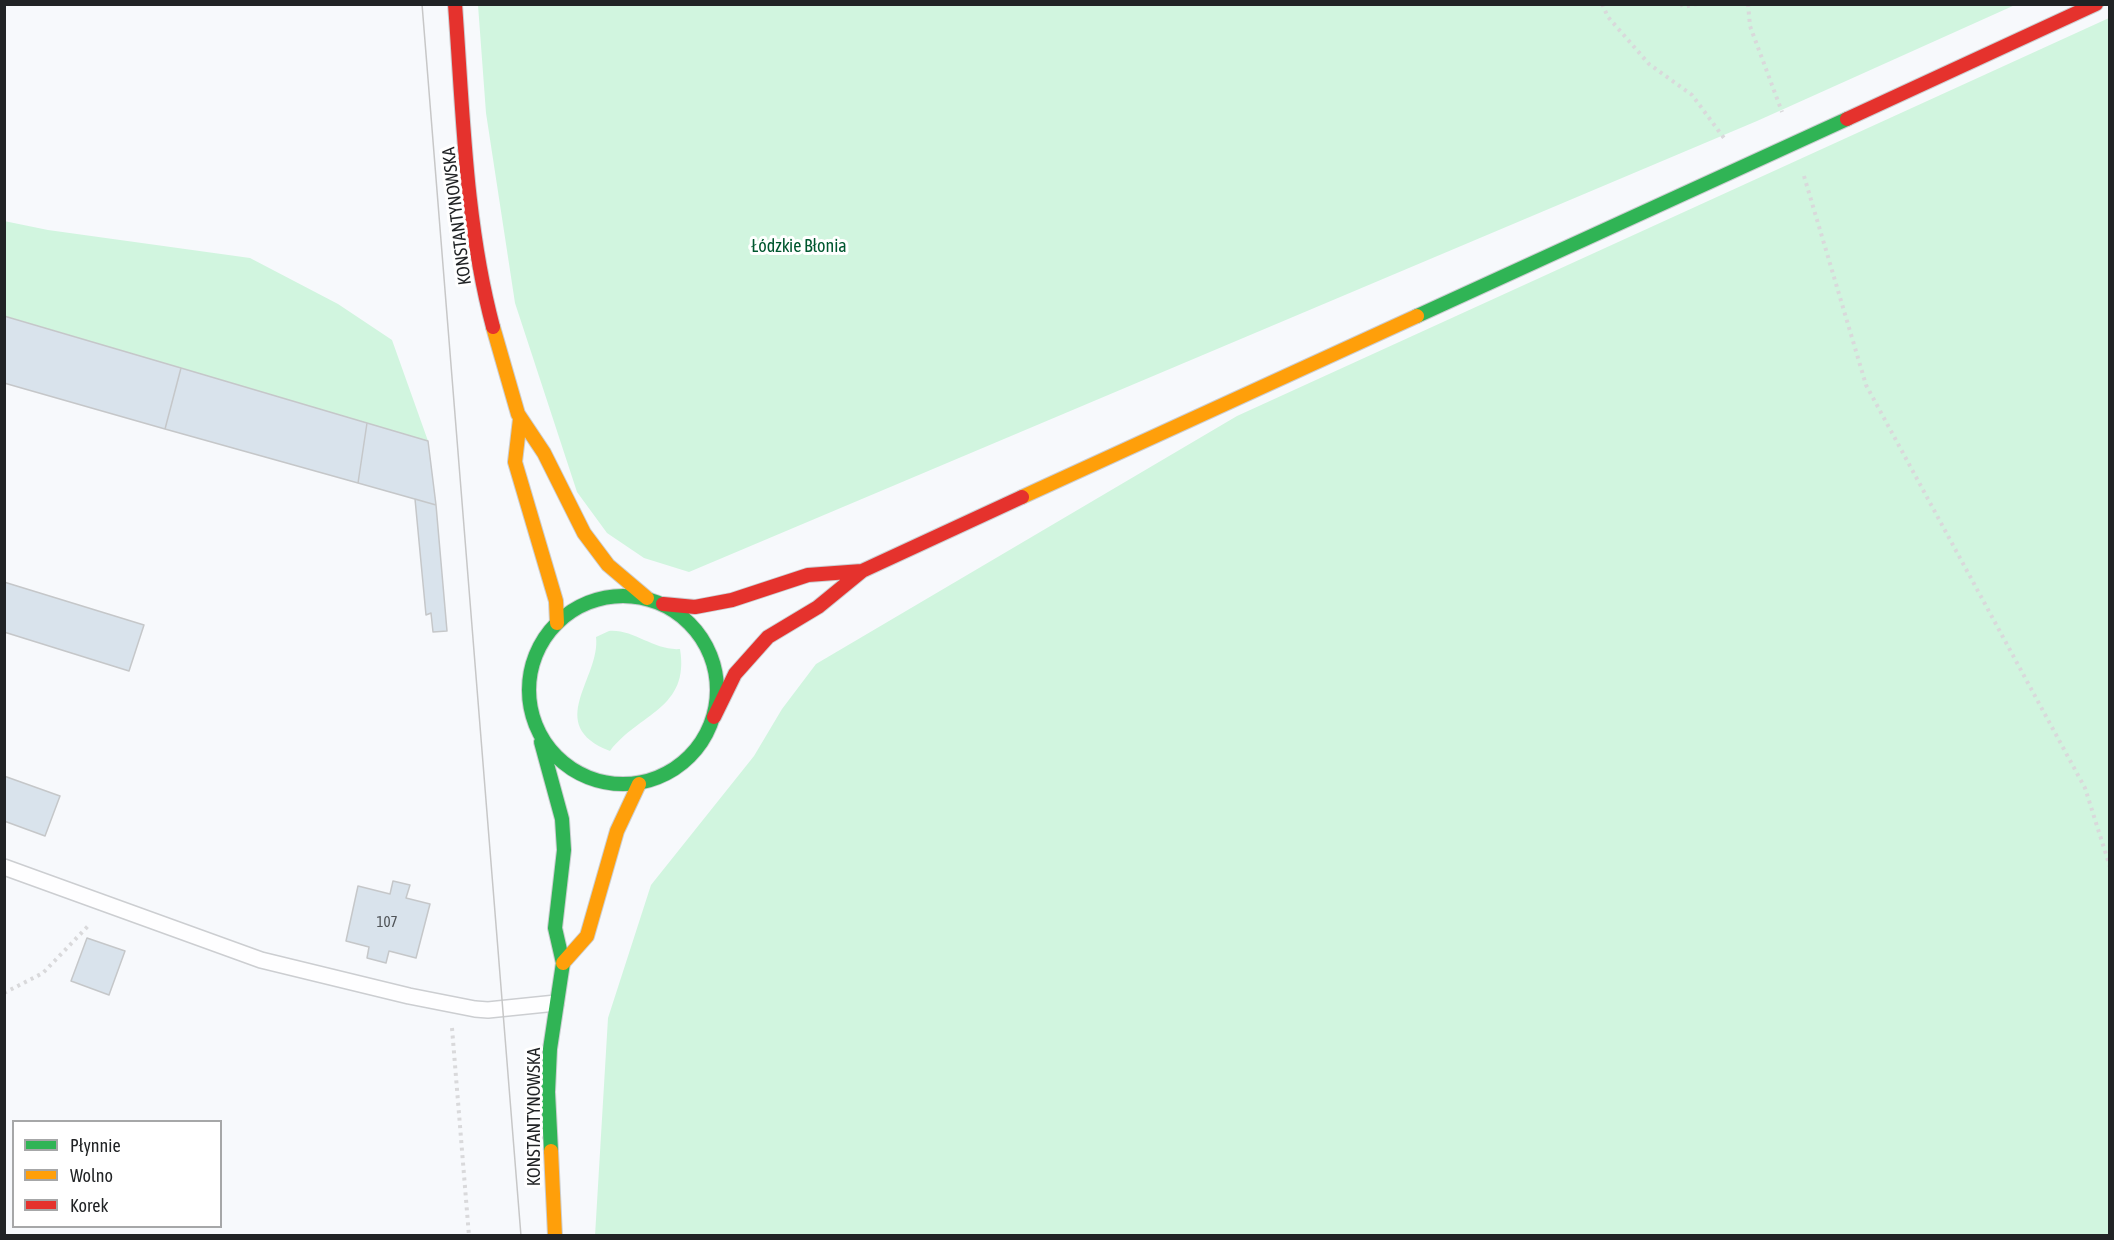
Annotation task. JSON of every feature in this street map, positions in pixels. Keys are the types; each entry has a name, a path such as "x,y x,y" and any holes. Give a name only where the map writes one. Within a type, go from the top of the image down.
{"main road":[{"name":"KONSTANTYNOWSKA","path":"455,4 475,236 497,341 520,419 544,453 573,516 594,551 619,577 647,598"},
{"path":"714,717 718,688 710,652 688,622 663,604 647,598 631,596 598,598 576,608 557,623 538,649 531,673 529,697 537,729 555,756 581,775 609,784 639,784 667,774 691,756 708,732 735,675 762,643 783,627 818,607 862,571 2097,4"},
{"name":"KONSTANTYNOWSKA","path":"520,419 515,462 556,601 557,623"},
{"path":"663,604 695,607 732,600 808,575 862,571"},
{"name":"KONSTANTYNOWSKA","path":"537,729 562,819 562,877 555,928 562,963 548,1092 555,1236"},
{"path":"562,963 587,936 616,831 639,784"}],"lane":[{"path":"4,867 261,960 409,996 489,1010 556,1003"}],"path":[{"path":"1602,4 1608,17 1649,64 1692,95 1745,165"},
{"path":"1681,4 1683,7 1696,4"},
{"path":"1748,4 1750,26 1794,142 1866,384 2085,788 2109,867"},
{"path":"4,993 43,973 90,924 99,903"},
{"path":"450,1003 469,1236"}],"green space":[{"name":"Łódzkie Błonia","path":"478,5 2015,5 1757,121 689,572 644,558 607,533 577,492 515,303 486,113"},
{"path":"2109,18 2109,1235 595,1236 608,1018 651,885 754,756 782,709 816,664 1237,416"},
{"path":"4,221 48,230 250,258 338,304 392,340 428,441 5,316"},
{"path":"609,631 627,633 661,647 680,649 681,669 677,685 670,698 610,751 590,740 580,728 577,714 595,653 596,637"}],"building":[{"path":"4,316 181,368 165,429 4,383"},
{"path":"181,368 367,423 358,483 165,429"},
{"path":"367,423 428,441 436,505 358,483"},
{"path":"415,499 436,505 447,631 433,632 431,613 426,615"},
{"path":"4,582 144,625 129,671 4,632"},
{"path":"4,776 60,796 45,836 4,821"},
{"path":"393,881 410,885 406,898 430,904 416,958 389,951 386,963 367,958 369,947 346,941 358,886 390,894"},
{"path":"87,938 125,951 109,995 71,981"}],"tram line":[{"path":"422,4 521,1236"}],"traffic: fast":[{"path":"1417,316 1847,119"},
{"path":"632,596 668,607 690,623 702,638 710,654 716,672 717,690 716,708 710,726 702,742 690,757 675,769 659,777 641,783 614,784 578,773 550,750 540,735 530,708 529,681 540,645 563,617 578,607 605,597 632,596"},
{"path":"541,742 562,819 564,850 555,928 563,963 550,1049 548,1092 551,1151"}],"traffic: slow":[{"path":"1022,497 1417,316"},
{"path":"493,327 518,414 544,453 584,533 608,565 647,598"},
{"path":"520,419 515,462 556,601 557,623"},
{"path":"563,963 587,936 617,831 639,784"},
{"path":"551,1151 555,1236"}],"traffic: jam":[{"path":"455,4 466,166 476,247 493,327"},
{"path":"1847,119 2096,4"},
{"path":"714,717 735,674 768,637 818,607 862,571 1022,497"},
{"path":"663,604 695,607 732,600 808,575 862,571"}]}
